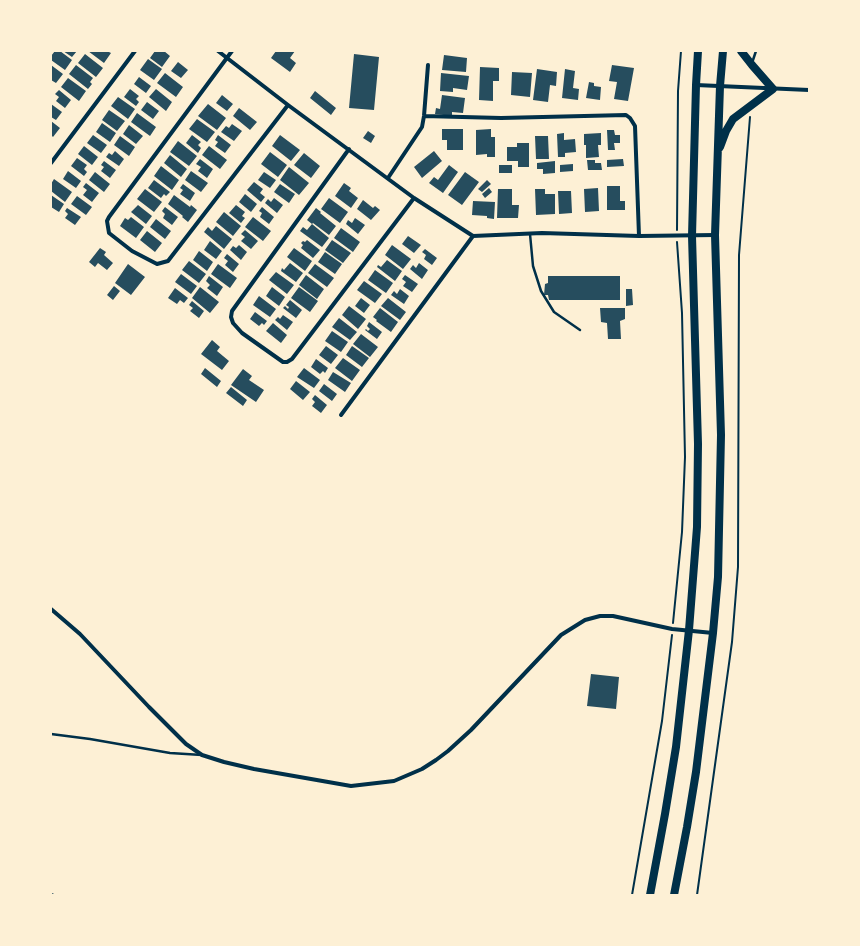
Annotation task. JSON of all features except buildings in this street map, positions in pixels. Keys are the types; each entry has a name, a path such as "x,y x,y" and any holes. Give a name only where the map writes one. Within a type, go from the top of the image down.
{"highway":[{"path":"650,895 676,748 696,550 698,472 692,236 698,51"},
{"path":"674,895 696,772 713,633 718,577 721,435 715,235 722,51"},
{"path":"718,154 726,130 733,119 774,89 741,51"}],"street":[{"path":"51,163 135,51"},
{"path":"218,51 414,198 472,236 530,234 639,236 715,235"},
{"path":"232,51 226,57 107,221 110,233 132,251 158,264 168,261 288,105"},
{"path":"388,178 422,127 428,65"},
{"path":"696,85 809,90"},
{"path":"424,116 508,118 626,115 635,126 639,236"},
{"path":"349,149 232,311 231,317 233,323 242,333 283,362 290,361 414,198"},
{"path":"341,415 472,236"},
{"path":"51,609 80,634 186,744 202,756 254,769 351,786 394,781 422,769 448,751 471,730 561,635 585,620 600,616 613,616 672,629 713,633"}],"lane":[{"path":"752,65 756,51"},
{"path":"530,234 533,266 541,291 554,312 580,330"},
{"path":"52,734 170,753 202,756"}],"path":[{"path":"632,895 662,721 682,532 685,457 682,313 677,236 678,91 681,51"},
{"path":"697,895 732,642 737,574 739,255 751,106"}]}
